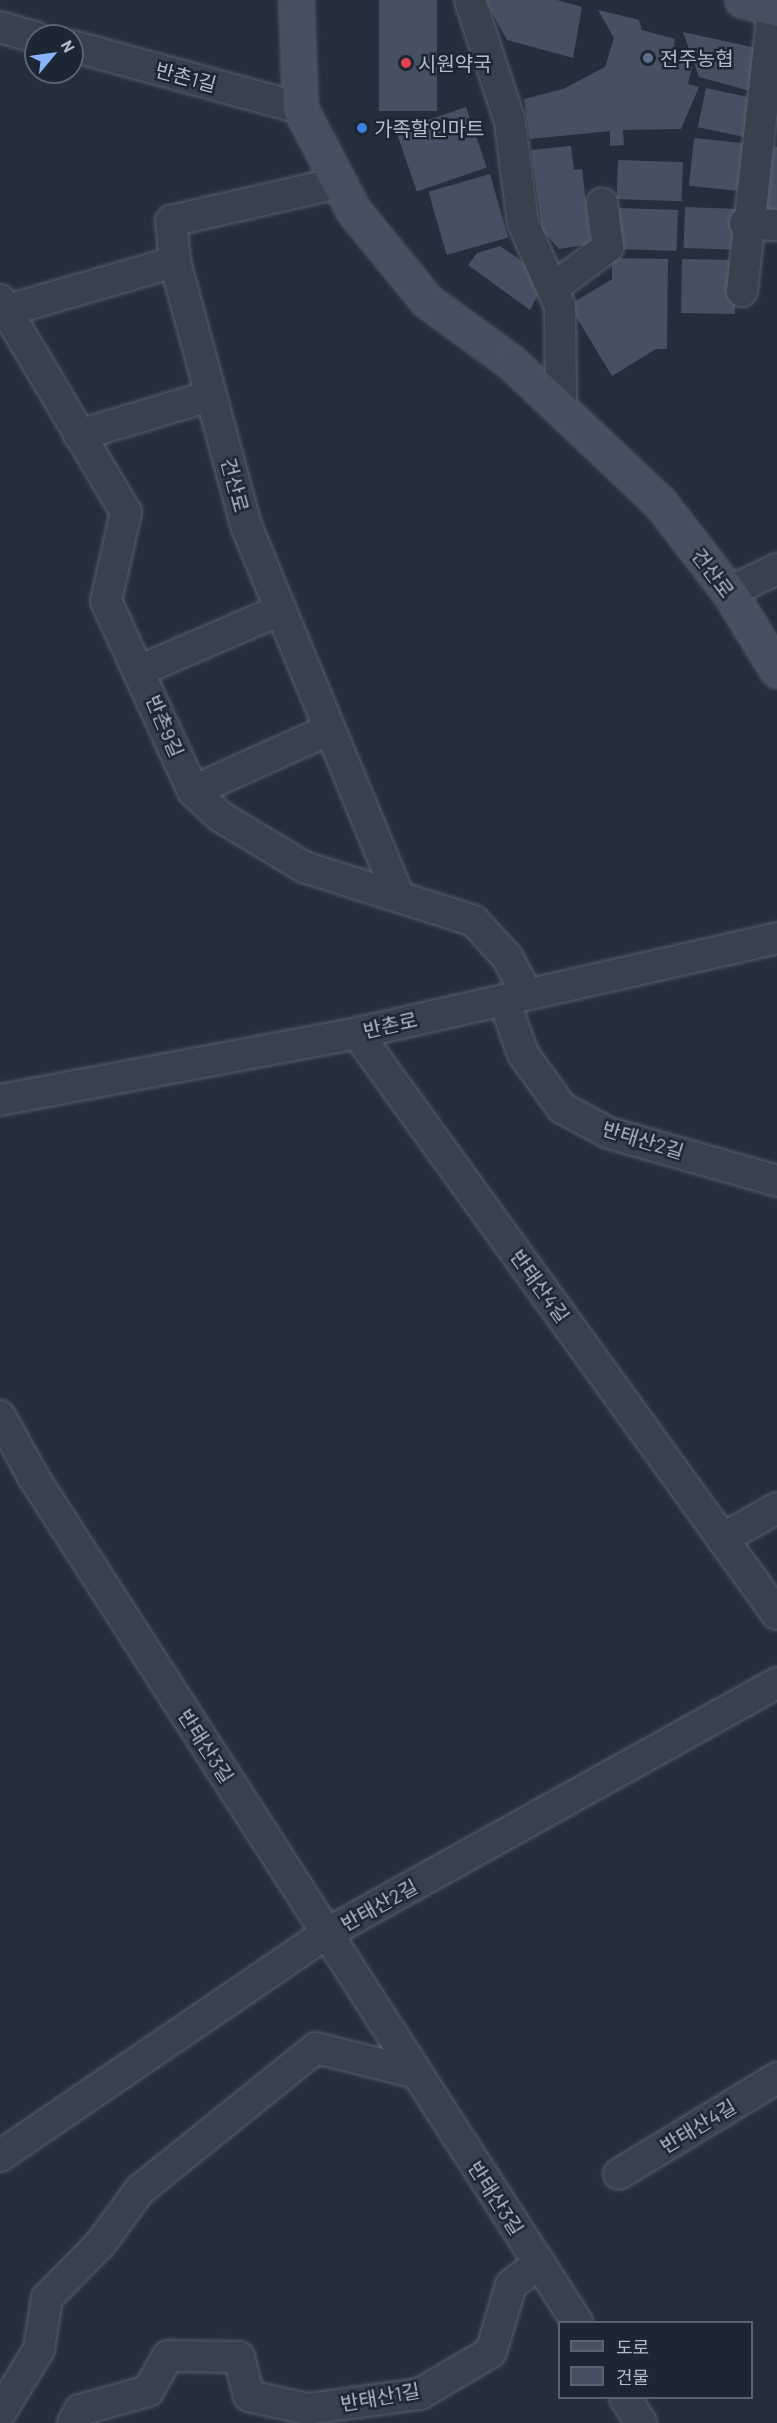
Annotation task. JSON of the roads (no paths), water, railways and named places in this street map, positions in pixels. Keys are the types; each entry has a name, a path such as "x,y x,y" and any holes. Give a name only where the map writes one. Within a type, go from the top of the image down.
{"street":[{"name":"건산로","path":"296,0 300,108 353,210 427,301 510,361 661,504 729,592 777,670"},
{"path":"470,0 510,123 523,223 560,307 561,409"},
{"path":"742,291 745,223 764,5"},
{"path":"0,27 24,34"},
{"name":"반촌1길","path":"84,49 300,108"},
{"name":"건산로","path":"338,183 171,221 175,262 247,528 278,611 399,897"},
{"path":"553,288 608,247 602,202"},
{"path":"745,223 777,225"},
{"path":"3,306 175,262"},
{"name":"반촌9길","path":"3,306 126,512 106,601 141,670 193,791 221,817 304,867 474,921 507,957 516,997"},
{"path":"79,435 210,396"},
{"path":"729,592 777,568"},
{"path":"141,670 278,611"},
{"path":"193,791 329,730"},
{"name":"반촌로","path":"0,1100 357,1033 777,938"},
{"name":"반태산2길","path":"516,997 523,1054 562,1108 609,1133 777,1180"},
{"name":"반태산4길","path":"357,1033 777,1614"},
{"name":"반태산3길","path":"0,1416 33,1478 576,2321"},
{"path":"722,1539 777,1508"},
{"name":"반태산2길","path":"0,2156 326,1934 777,1683"},
{"path":"0,2413 39,2349 47,2298 101,2242 140,2190 316,2048 416,2073"},
{"name":"반태산4길","path":"619,2175 777,2078"},
{"name":"반태산1길","path":"73,2423 80,2410 148,2391 168,2356 239,2357 249,2396 307,2409 420,2394 491,2352 511,2284 539,2263"},
{"path":"626,2399 641,2423"}],"place":[{"name":"전주농협","path":"648,58"},
{"name":"시원약국","path":"406,63"},
{"name":"가족할인마트","path":"362,128"}]}
